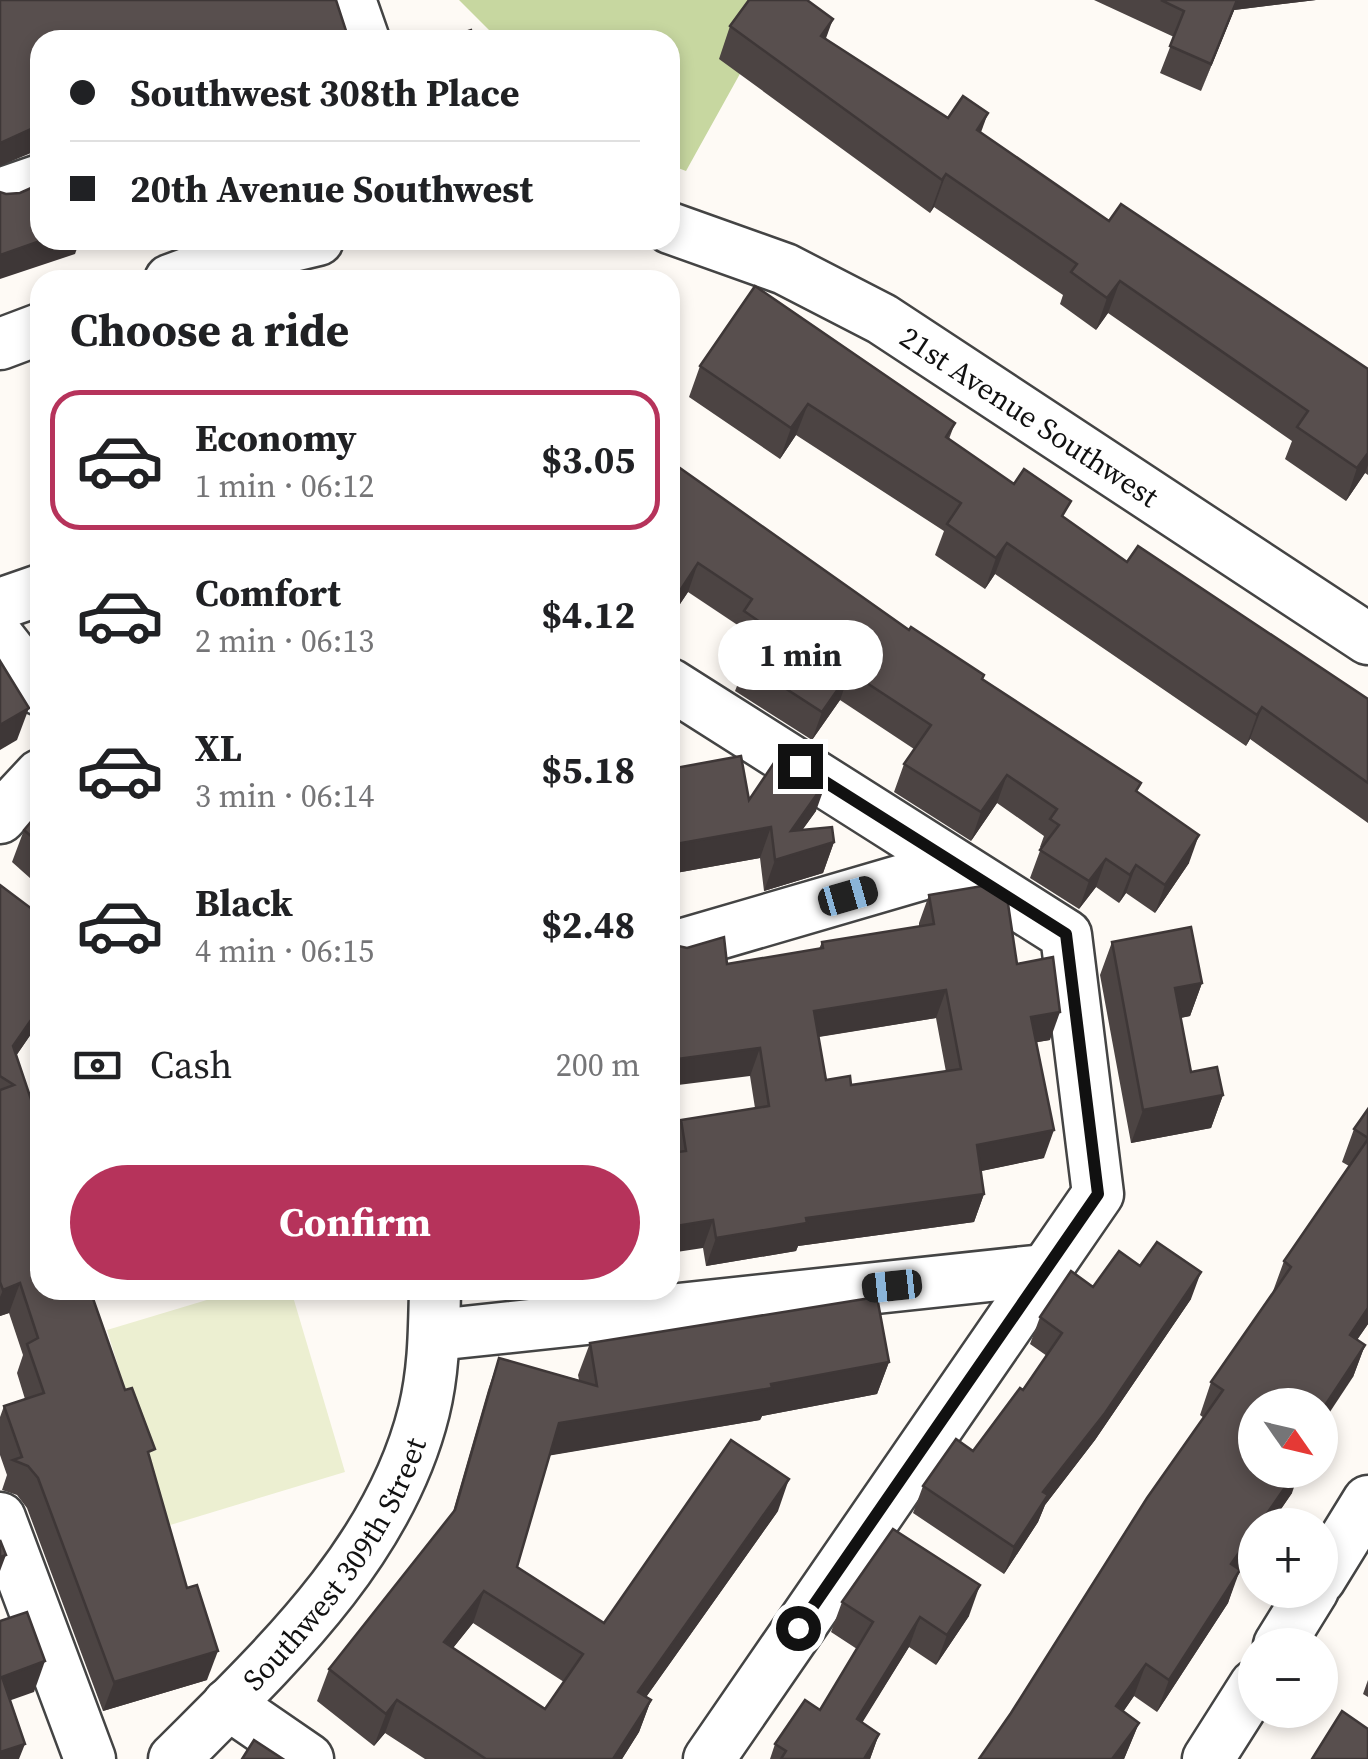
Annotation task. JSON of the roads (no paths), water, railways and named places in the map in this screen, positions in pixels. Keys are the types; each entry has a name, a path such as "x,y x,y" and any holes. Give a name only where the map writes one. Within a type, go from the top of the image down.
{"street":[{"path":"350,0 360,30"},
{"path":"0,194 30,184"},
{"name":"21st Avenue Southwest","path":"680,232 772,264 882,319 1368,639"},
{"path":"207,270 281,250"},
{"path":"0,344 30,333"},
{"path":"0,604 30,594"},
{"path":"0,640 30,678"},
{"path":"680,690 1066,934 1098,1194 709,1759"},
{"path":"0,818 30,786"},
{"path":"680,945 954,866"},
{"path":"680,1296 1044,1270"},
{"path":"435,1313 619,1300"},
{"name":"Southwest 309th Street","path":"174,1759 326,1596 388,1508 424,1411 435,1313"},
{"path":"1338,1550 1368,1501"},
{"path":"0,1518 90,1759"},
{"path":"228,1704 308,1759"},
{"path":"1208,1759 1238,1711"}]}
